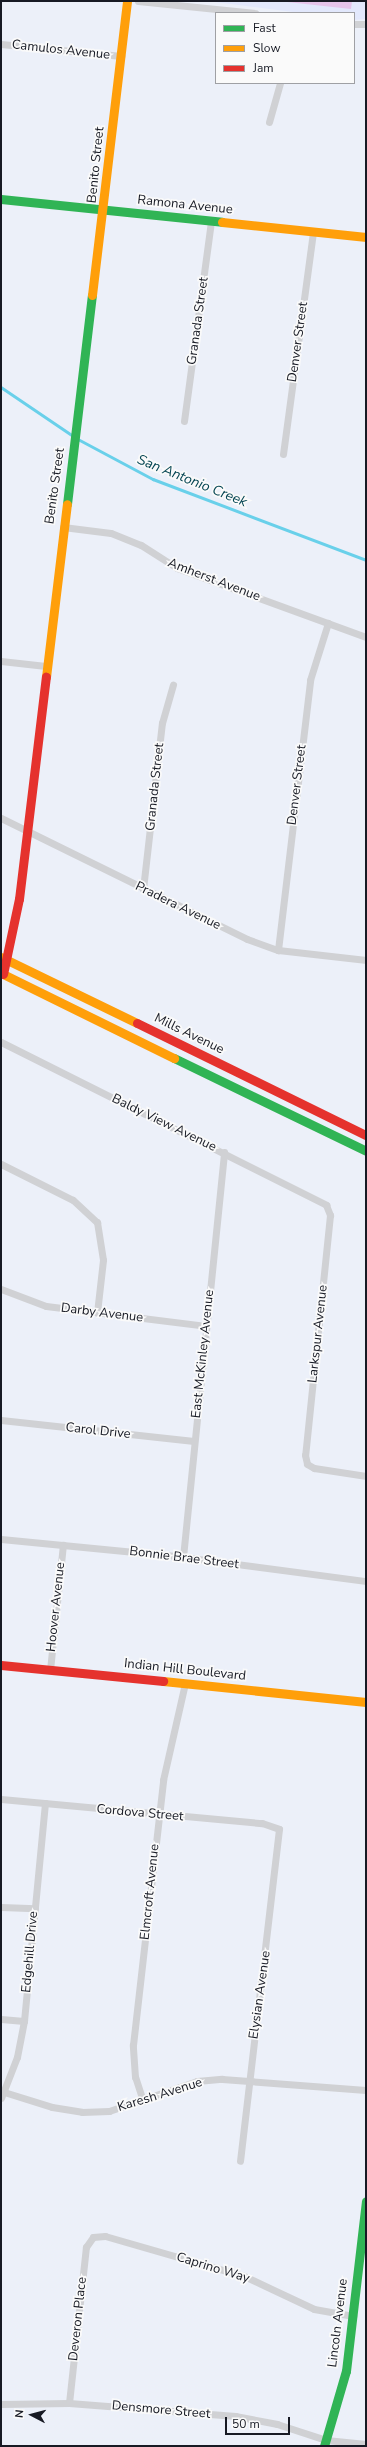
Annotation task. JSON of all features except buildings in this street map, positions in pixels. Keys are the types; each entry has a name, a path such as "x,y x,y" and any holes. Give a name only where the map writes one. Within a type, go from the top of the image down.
{"street":[{"name":"Benito Street","path":"2,974 3,958 19,899 63,527 104,210 128,1"},
{"path":"138,1 245,12"},
{"path":"355,24 366,24"},
{"name":"Camulos Avenue","path":"1,44 121,56"},
{"path":"269,122 280,84"},
{"name":"Ramona Avenue","path":"1,199 366,237"},
{"name":"Granada Street","path":"184,421 211,221"},
{"name":"Denver Street","path":"283,454 313,231"},
{"name":"Amherst Avenue","path":"63,527 111,533 141,545 177,568 366,637"},
{"name":"Denver Street","path":"278,950 310,680 328,623"},
{"path":"1,660 46,666"},
{"name":"Granada Street","path":"143,889 162,723 174,685"},
{"name":"Pradera Avenue","path":"1,818 246,939 278,950 366,960"},
{"name":"Mills Avenue","path":"3,958 366,1135"},
{"path":"2,974 366,1151"},
{"name":"Baldy View Avenue","path":"1,1042 224,1152 326,1205"},
{"name":"East McKinley Avenue","path":"183,1556 224,1152"},
{"path":"1,1164 73,1200 96,1222 103,1260 97,1313"},
{"name":"Larkspur Avenue","path":"326,1205 330,1215 305,1455 307,1464 366,1476"},
{"name":"Darby Avenue","path":"1,1289 46,1306 206,1326"},
{"name":"Carol Drive","path":"1,1420 194,1442"},
{"name":"Bonnie Brae Street","path":"1,1539 183,1556 366,1581"},
{"name":"Hoover Avenue","path":"50,1670 62,1545"},
{"name":"Indian Hill Boulevard","path":"1,1665 366,1702"},
{"name":"Elmcroft Avenue","path":"143,2101 135,2077 133,2045 163,1780 185,1683"},
{"name":"Cordova Street","path":"1,1799 158,1815 262,1823 279,1829"},
{"name":"Edgehill Drive","path":"2,2095 17,2057 24,2021 45,1803"},
{"name":"Elysian Avenue","path":"240,2161 279,1847 279,1829"},
{"path":"1,1907 35,1908"},
{"path":"1,2019 24,2021"},
{"name":"Karesh Avenue","path":"2,2095 52,2107 82,2112 109,2111 143,2101 197,2081 249,2080 366,2090"},
{"name":"Lincoln Avenue","path":"325,2443 346,2371 366,2202"},
{"name":"Caprino Way","path":"93,2237 106,2236 244,2276 314,2309 353,2316"},
{"name":"Deveron Place","path":"69,2403 86,2247 93,2237"},
{"name":"Densmore Street","path":"1,2404 69,2403 235,2416 277,2424 325,2443 366,2444"}],"shaded area":[{"path":"207,1 366,1 366,19 355,20 355,12 293,12"},
{"path":"278,1 352,1 351,9"}],"waterway":[{"name":"San Antonio Creek","path":"1,387 72,435"},
{"name":"San Antonio Creek","path":"78,439 153,479 366,560"}],"traffic: fast":[{"path":"1,199 222,222"},
{"path":"67,504 92,295"},
{"path":"174,1058 366,1151"},
{"path":"324,2446 346,2371 366,2201"}],"traffic: slow":[{"path":"92,295 127,1"},
{"path":"222,222 366,237"},
{"path":"46,677 67,504"},
{"path":"1,957 137,1023"},
{"path":"1,973 174,1058"},
{"path":"163,1681 366,1702"}],"traffic: jam":[{"path":"3,974 19,899 46,677"},
{"path":"137,1023 366,1135"},
{"path":"1,1665 163,1681"}]}
